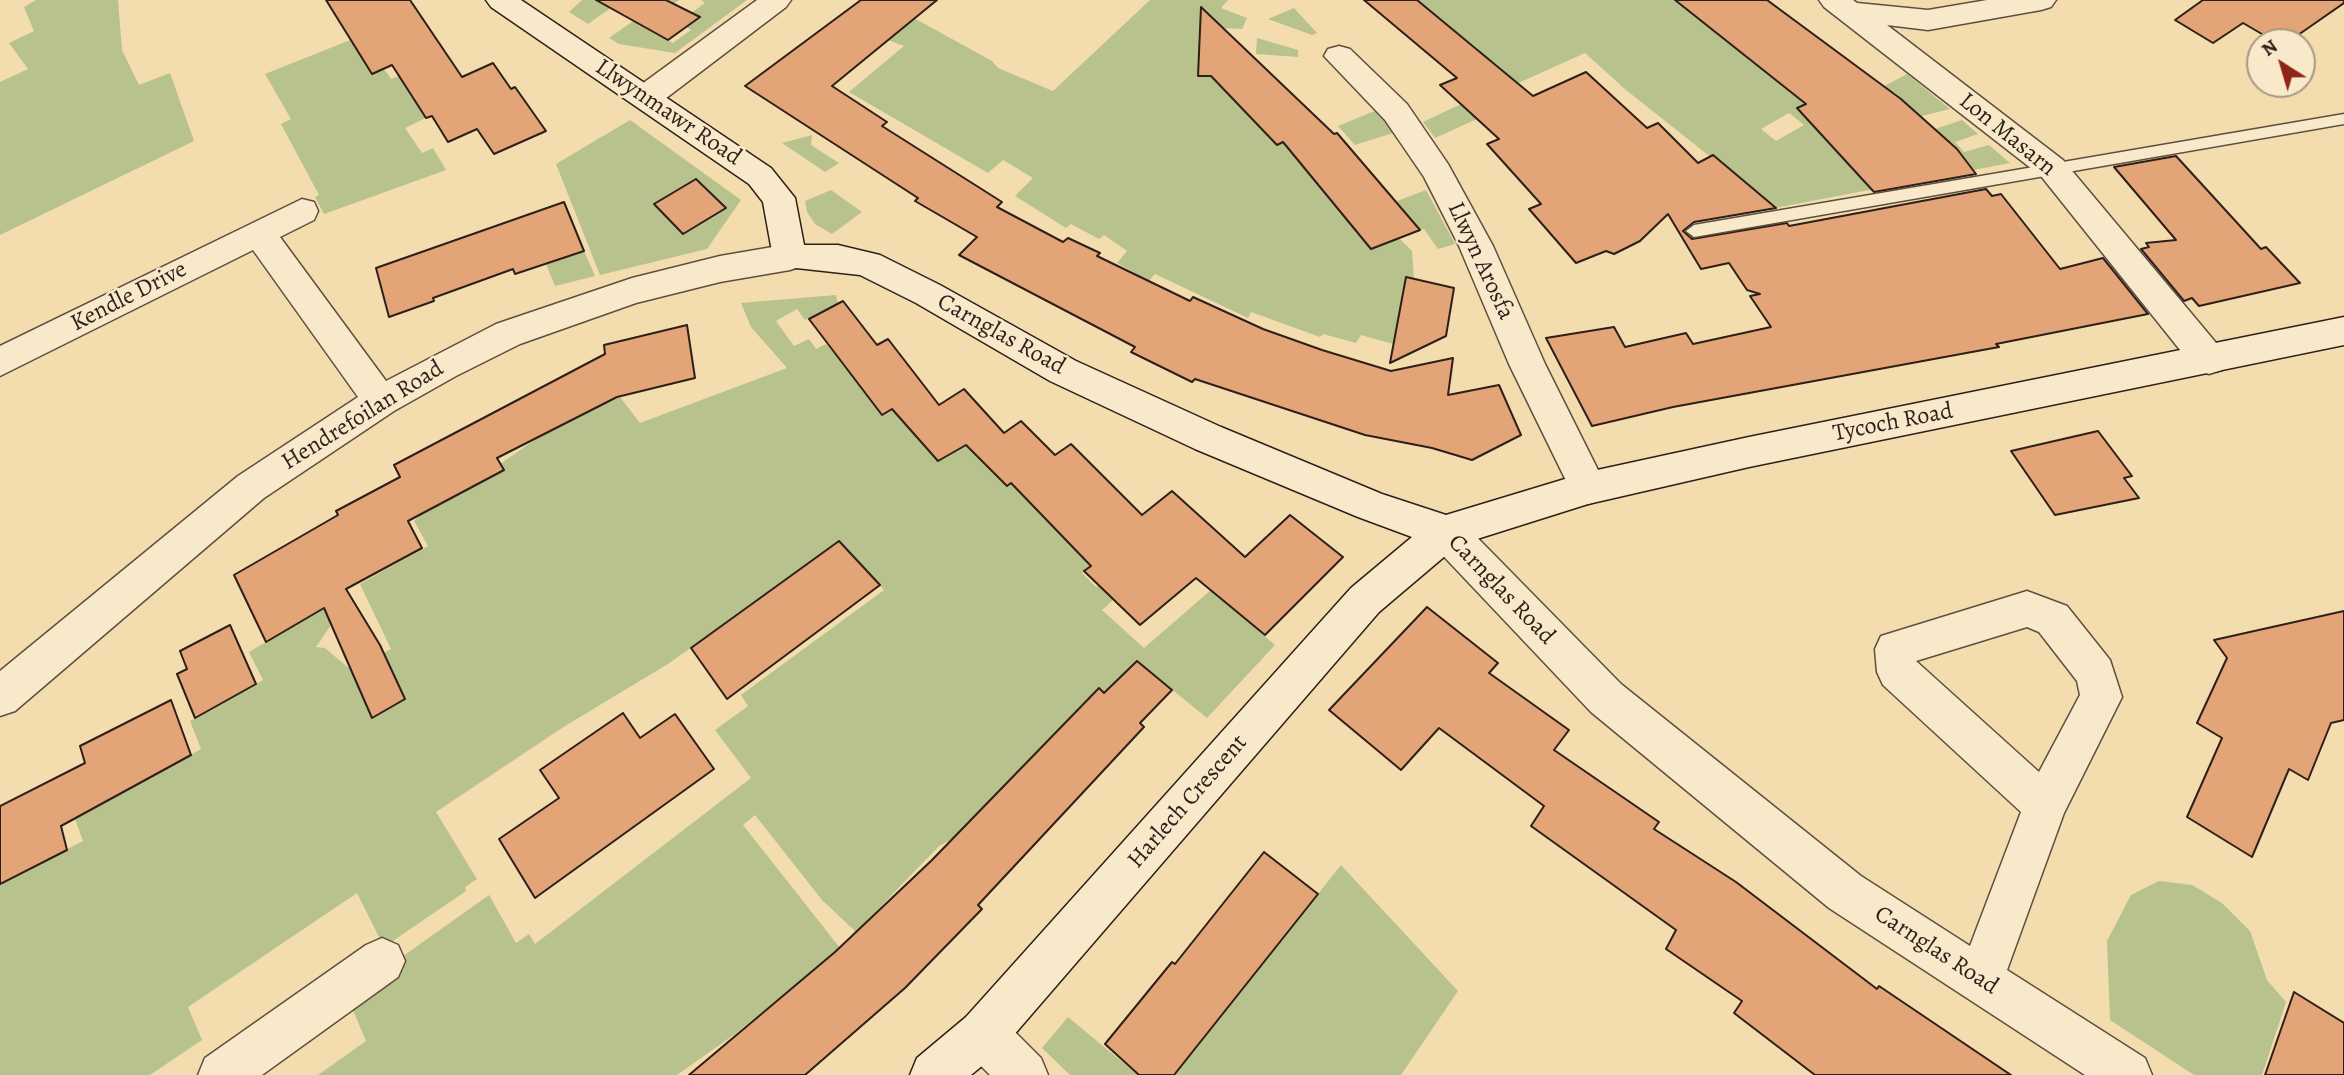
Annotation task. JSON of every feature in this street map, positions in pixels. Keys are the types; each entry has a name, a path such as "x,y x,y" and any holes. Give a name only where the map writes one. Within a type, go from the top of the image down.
{"street":[{"name":"Llwynmawr Road","path":"501,0 760,176 779,198 790,257"},
{"path":"646,97 776,0"},
{"path":"1842,6 1928,20 2040,0"},
{"name":"Lon Masarn","path":"1842,6 2052,168 2209,360"},
{"name":"Llwyn Arosfa","path":"1339,56 1396,112 1437,172 1476,246 1527,364 1588,488"},
{"name":"Kendle Drive","path":"0,362 302,211"},
{"path":"259,233 381,401"},
{"name":"Hendrefoilan Road","path":"0,697 195,530 321,439 381,401 508,334 632,291 720,269 790,257"},
{"name":"Carnglas Road","path":"790,257 838,258 868,264 928,294 1063,371 1208,438 1371,506 1446,532 1606,698 1845,892 2128,1075"},
{"name":"Tycoch Road","path":"1446,532 1588,488 1748,452 2344,331"},
{"name":"Harlech Crescent","path":"934,1075 983,1034 1365,600 1446,532"},
{"path":"1980,979 2045,805 2101,697 2096,673 2053,618 2027,609 1895,649 1897,673 2045,805"},
{"path":"222,1075 382,961"},
{"path":"983,1034 1024,1075"}],"lane":[{"path":"1694,231 2344,119"}],"green space":[{"path":"36,0 118,0 122,50 139,85 170,73 194,141 0,235 0,82 28,69 9,43 34,31 24,7"},
{"path":"582,0 622,0 588,24 569,12"},
{"path":"646,0 679,0 643,26 673,43 691,30 687,27 699,18 691,13 705,3 701,0 747,0 675,53 619,44 609,38 649,10"},
{"path":"1150,0 1228,0 1221,8 1247,18 1242,29 1201,27 1198,76 1248,77 1236,103 1277,145 1282,143 1287,146 1371,249 1399,238 1412,251 1414,279 1406,278 1393,344 1361,335 1356,343 1323,334 1320,337 1251,312 1248,318 1155,274 1149,281 1117,263 1127,251 1104,235 1099,239 1071,224 1066,228 1015,196 1033,178 1003,160 988,173 849,92 904,46 888,40 912,21 903,12 992,61 998,68 1053,91"},
{"path":"1411,0 1690,0 1850,105 1907,74 1950,109 1914,118 1911,107 1894,92 1856,107 1929,131 1962,120 1978,134 1955,142 1964,152 1989,145 2010,163 1775,208 1626,90 1585,53 1503,90 1507,74 1492,61 1478,68 1466,56 1478,49 1433,13 1407,26","holes":["1789,113 1804,125 1776,141 1761,129","1952,142 1972,169 1896,152"]},
{"path":"1294,8 1317,33 1312,35 1268,19"},
{"path":"418,13 372,73 384,69 391,79 399,76 426,118 405,128 422,153 433,148 446,170 324,214 315,197 319,195 281,124 291,119 265,74"},
{"path":"1257,38 1298,50 1298,57 1256,54"},
{"path":"1461,104 1477,119 1435,138 1423,122"},
{"path":"1377,110 1393,133 1355,145 1338,126"},
{"path":"630,120 741,200 707,249 600,275 556,164","holes":["696,179 725,208 683,233 654,204"]},
{"path":"812,135 811,145 839,163 825,172 782,143"},
{"path":"831,190 862,212 832,234 815,224 807,212 805,201"},
{"path":"1426,190 1455,244 1438,249 1424,229 1420,230 1397,201"},
{"path":"584,251 595,276 555,286 546,264"},
{"path":"836,295 838,303 805,320 797,309 776,321 794,346 809,339 816,349 826,344 833,352 840,348 843,364 881,414 892,409 938,461 965,444 1006,486 1023,475 1057,502 1040,514 1055,529 1076,515 1109,551 1082,573 1096,587 1119,569 1133,582 1102,610 1144,648 1211,590 1275,645 1207,718 1137,661 1105,694 1098,689 954,838 939,846 856,932 822,900 755,815 743,825 840,948 735,1034 677,1075 318,1075 366,1041 347,996 489,895 516,943 529,934 535,944 751,778 715,730 748,706 741,695 884,590 839,542 668,664 565,726 436,812 477,879 465,887 466,891 384,947 357,893 188,1007 202,1040 150,1075 0,1075 0,884 83,841 75,819 120,795 115,781 164,770 201,749 190,721 263,680 249,652 342,598 339,613 316,647 325,648 351,670 391,649 360,584 428,546 414,521 421,514 503,470 500,464 542,435 607,402 620,397 640,423 787,368 751,327 741,303"},
{"path":"1341,865 1458,991 1401,1075 1174,1075"},
{"path":"2159,881 2192,885 2222,903 2250,931 2267,980 2286,1002 2262,1075 2194,1075 2110,1020 2107,941 2131,895"},
{"path":"1068,1017 1138,1075 1070,1075 1042,1048"}],"building":[{"path":"326,0 410,0 462,77 493,63 511,89 515,87 546,131 494,154 477,129 448,142 432,116 426,118 392,65 372,74"},
{"path":"596,0 666,0 700,17 668,40"},
{"path":"861,0 937,0 832,86 887,122 882,126 1002,202 997,207 1063,242 1068,238 1100,253 1097,256 1190,301 1193,297 1263,329 1322,350 1391,371 1453,358 1448,395 1499,385 1521,435 1472,460 1432,448 1365,435 1195,379 1192,382 1131,352 1135,347 959,255 977,237 915,201 918,198 745,86"},
{"path":"1364,0 1417,0 1533,96 1586,72 1647,128 1658,123 1698,163 1713,155 1776,208 1694,222 1683,231 1692,239 1787,223 1789,226 1986,189 1992,196 2001,194 2060,269 2103,258 2148,314 1996,344 1999,347 1673,407 1592,426 1546,338 1614,327 1625,347 1686,333 1693,344 1771,327 1750,296 1760,294 1747,290 1729,263 1701,269 1668,214 1640,241 1614,254 1606,251 1576,263 1529,209 1541,204 1487,144 1499,139 1440,85 1457,78"},
{"path":"1675,0 1767,0 1901,99 1957,149 1976,174 1874,192 1797,108 1806,104"},
{"path":"2203,0 2344,0 2344,3 2308,28 2252,28 2243,23 2213,43 2175,20"},
{"path":"1201,7 1334,134 1337,133 1420,230 1371,249 1283,142 1277,145 1211,76 1198,76"},
{"path":"2176,156 2261,249 2266,247 2300,283 2199,306 2192,298 2184,301 2141,249 2149,247 2146,243 2176,240 2114,167"},
{"path":"696,179 726,208 683,234 654,204"},
{"path":"564,202 584,251 515,274 513,269 389,317 376,268"},
{"path":"1406,277 1454,288 1446,336 1390,363"},
{"path":"843,301 877,345 888,339 939,405 964,389 1004,433 1021,421 1055,455 1071,444 1142,515 1172,491 1245,557 1290,515 1343,557 1265,635 1196,578 1140,625 1084,571 1091,566 1011,483 1007,486 966,445 938,461 892,409 882,415 809,319"},
{"path":"687,325 695,378 617,397 497,458 504,470 408,521 422,548 346,589 380,645 405,699 372,718 324,608 266,642 234,575 338,515 336,511 400,477 394,465 605,354 604,345"},
{"path":"2098,431 2132,476 2124,478 2139,498 2055,515 2011,451"},
{"path":"839,541 880,585 727,699 691,648"},
{"path":"1427,607 1498,663 1489,673 1569,730 1554,750 1659,822 1654,829 1736,882 1877,989 1879,986 2011,1075 1815,1075 1734,1013 1742,1001 1666,949 1676,930 1531,826 1544,806 1439,728 1401,770 1329,710"},
{"path":"2344,611 2344,720 2331,723 2308,780 2289,769 2252,857 2187,817 2222,738 2197,723 2227,658 2214,640"},
{"path":"230,625 256,684 195,718 177,674 187,669 180,651"},
{"path":"1137,661 1172,690 1140,723 1144,727 978,905 982,909 905,988 805,1075 689,1075 835,952 932,860 1099,688 1104,693"},
{"path":"171,700 191,755 61,826 67,850 0,884 0,806 85,763 80,746"},
{"path":"623,713 640,738 675,714 714,769 535,898 499,839 559,798 540,770"},
{"path":"1264,852 1318,894 1174,1075 1139,1075 1105,1044 1172,962 1175,964"},
{"path":"2294,992 2344,1023 2344,1075 2265,1075"}]}
